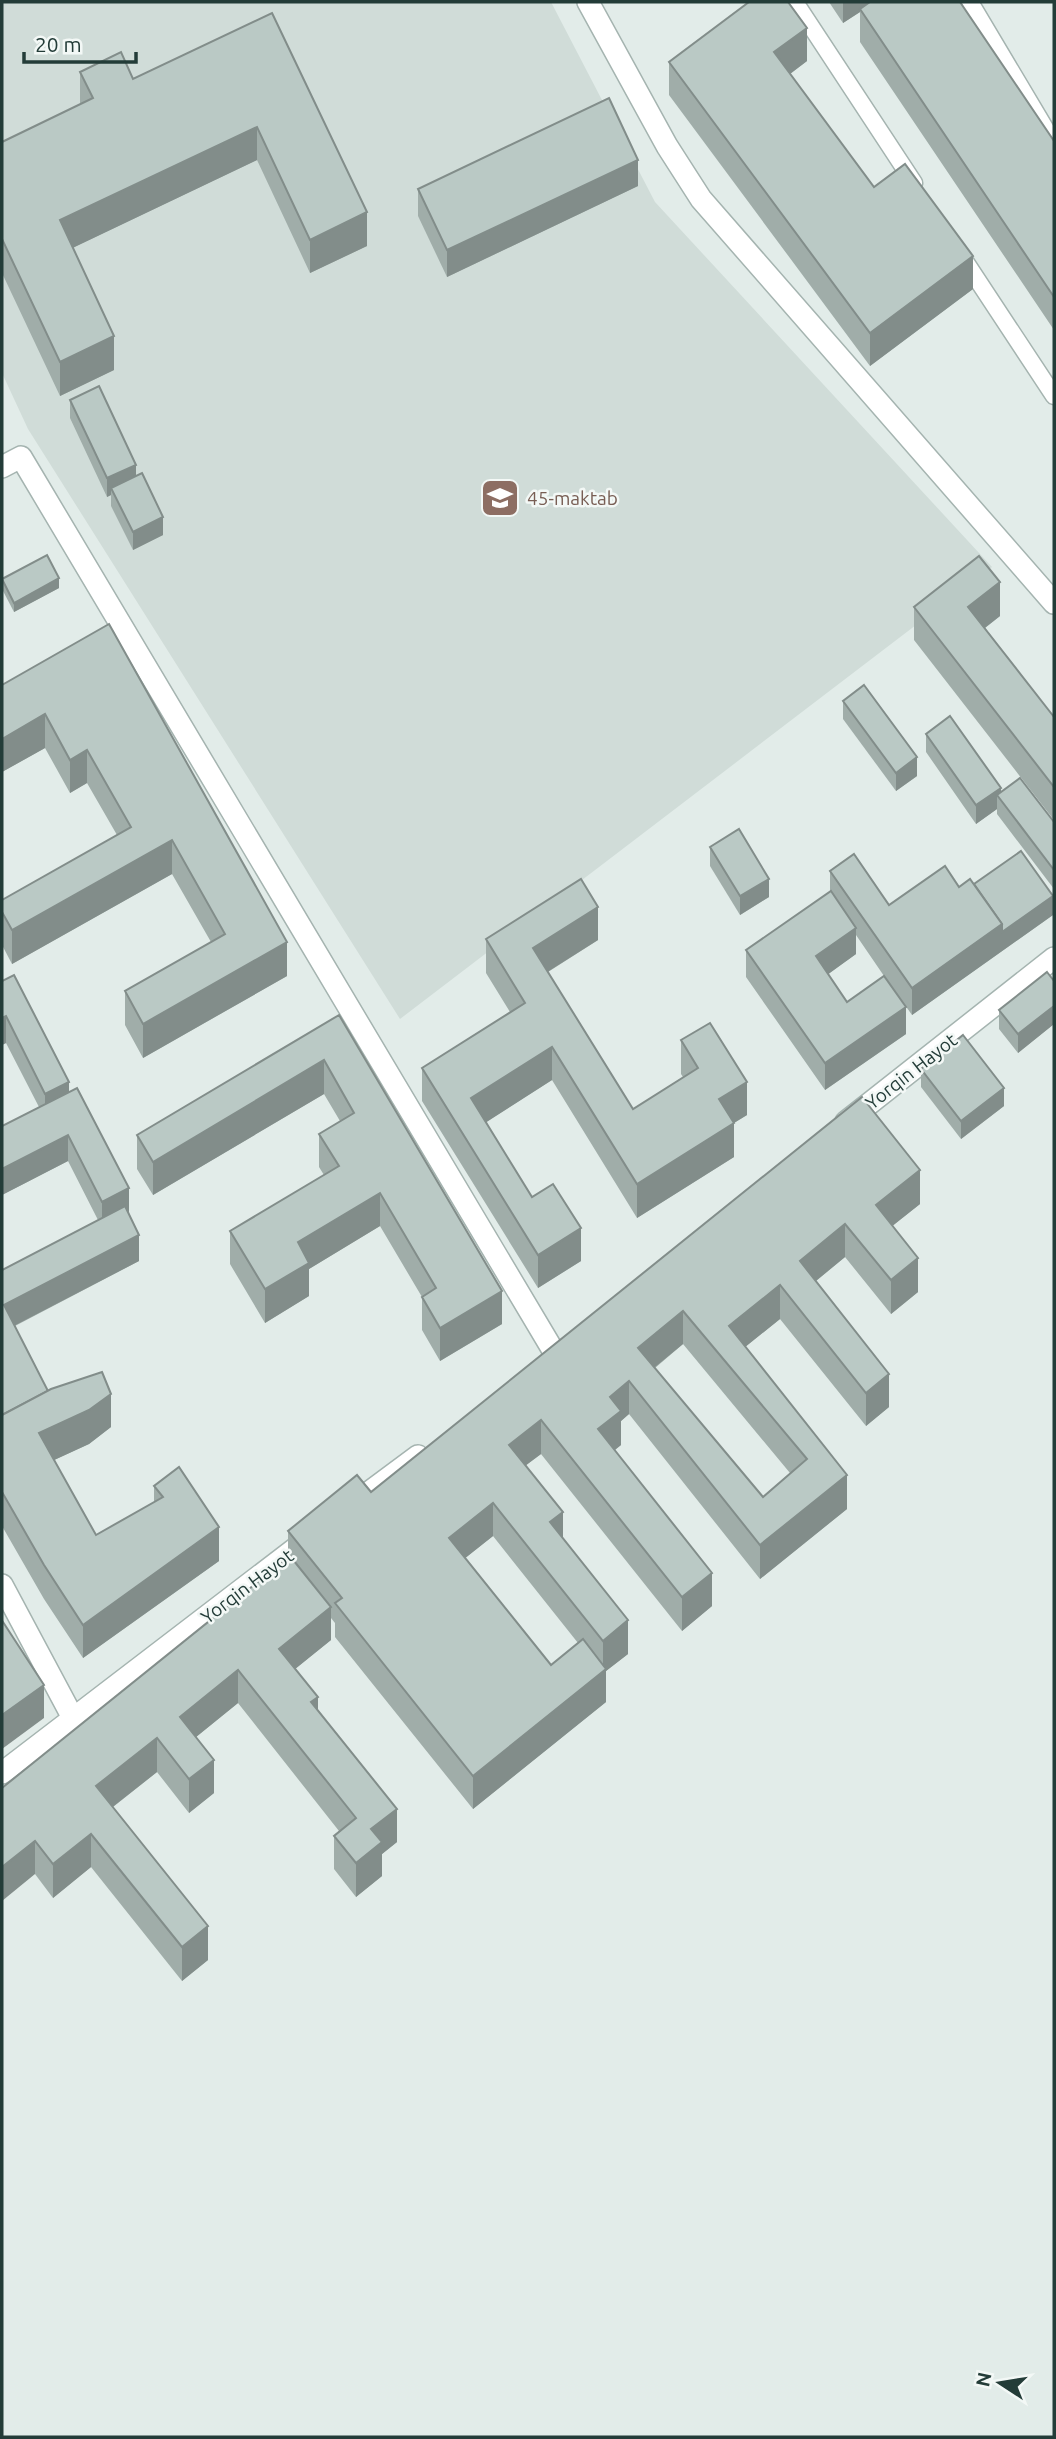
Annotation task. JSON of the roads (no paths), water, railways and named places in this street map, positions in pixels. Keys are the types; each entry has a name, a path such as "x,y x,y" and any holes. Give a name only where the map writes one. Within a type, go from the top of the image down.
{"street":[{"path":"588,2 667,146 701,199 1054,603"},
{"path":"2,467 21,457 554,1352"},
{"name":"Yorqin Hayot","path":"826,1138 1054,958"},
{"path":"532,1368 576,1334"},
{"name":"Yorqin Hayot","path":"2,1773 434,1443"},
{"path":"2,1586 73,1718"}],"lane":[{"path":"795,2 925,199"},
{"path":"970,2 1054,143"},
{"path":"955,245 1054,396"}],"place":[{"name":"45-maktab","path":"500,498"}]}
